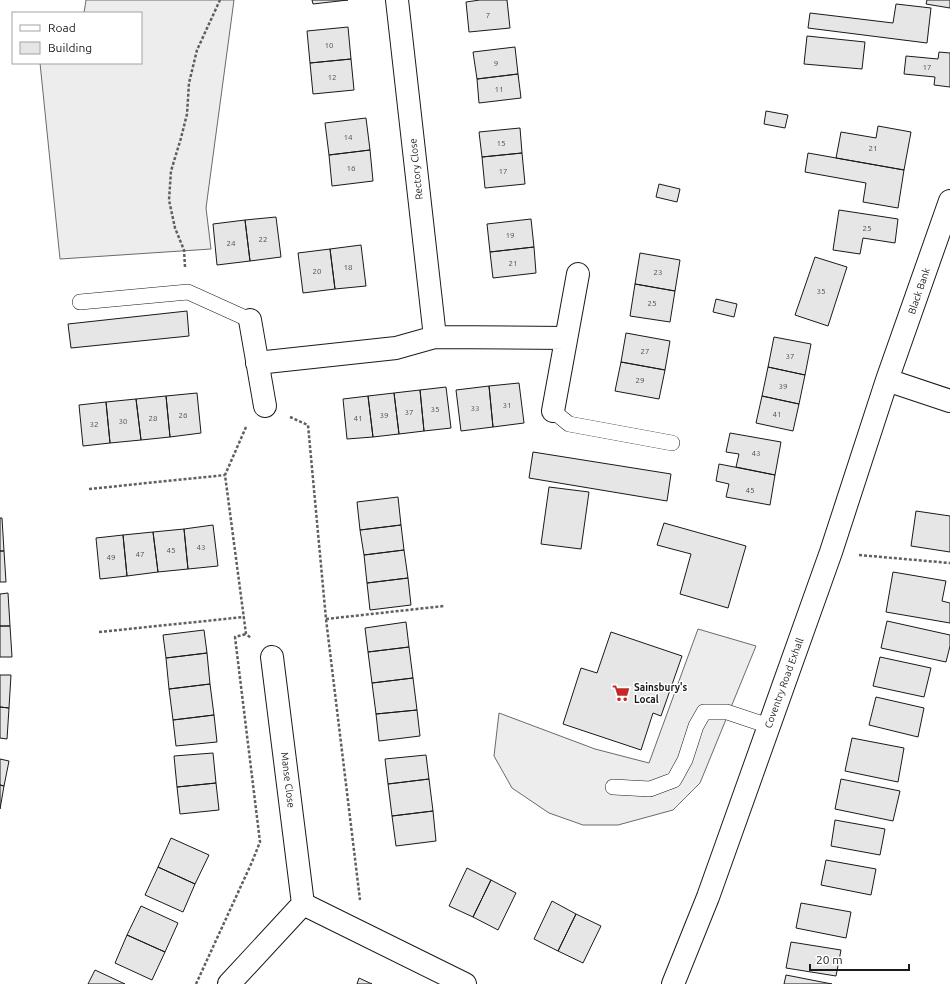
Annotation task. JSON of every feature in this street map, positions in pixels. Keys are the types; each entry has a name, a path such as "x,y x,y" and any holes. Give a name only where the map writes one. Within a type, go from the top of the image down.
{"street":[{"name":"Rectory Close","path":"397,0 435,337"},
{"name":"Black Bank","path":"887,380 950,201"},
{"path":"553,411 578,274"},
{"path":"250,320 265,406"},
{"path":"258,363 396,348 435,337 566,338"},
{"path":"887,380 950,400"},
{"name":"Coventry Road Exhall","path":"673,984 708,897 831,552 887,380"},
{"name":"Manse Close","path":"272,657 303,904"},
{"path":"229,984 303,904 465,984"}],"lane":[{"path":"80,302 188,292 250,320"},
{"path":"553,411 569,424 672,443"},
{"path":"613,787 650,790 674,780 685,760 696,726 704,712 728,712 769,726"}],"path":[{"path":"188,292 184,250 175,228 169,200 171,171 187,114 190,83 197,50 220,0"},
{"path":"272,657 246,634 226,475 248,420 265,406 308,425 326,619 364,934"},
{"path":"89,489 226,475"},
{"path":"831,552 950,563"},
{"path":"326,619 444,606"},
{"path":"99,632 244,617"},
{"path":"196,984 260,842 235,637 246,634"}],"shaded area":[{"path":"86,0 234,0 206,208 211,249 60,259 40,64 142,64 142,12 84,12"},
{"path":"698,629 756,646 700,783 673,810 618,825 583,825 549,813 512,788 494,756 499,713 595,749 649,763"}],"building":[{"path":"312,0 348,0 313,4"},
{"path":"480,0 507,0 510,28 469,32 466,2"},
{"path":"927,0 950,0 950,8 926,4"},
{"path":"896,4 931,8 927,43 808,28 810,13 893,23"},
{"path":"348,27 351,59 310,63 307,31"},
{"path":"807,36 865,42 862,69 804,64"},
{"path":"515,47 518,74 477,79 473,52"},
{"path":"939,52 950,53 950,87 934,85 935,77 904,74 906,56 938,59"},
{"path":"351,59 354,90 313,94 310,63"},
{"path":"518,74 521,98 479,103 477,79"},
{"path":"766,111 788,115 785,128 764,124"},
{"path":"366,118 370,150 329,155 325,123"},
{"path":"878,126 911,132 904,170 836,158 841,132 876,138"},
{"path":"520,128 522,153 482,157 479,132"},
{"path":"370,150 373,181 332,186 329,155"},
{"path":"522,153 525,184 485,188 482,157"},
{"path":"808,153 904,170 898,208 863,202 866,183 805,172"},
{"path":"659,184 680,189 677,202 656,197"},
{"path":"839,210 898,219 895,243 863,238 860,254 833,250"},
{"path":"276,217 281,257 250,261 245,220"},
{"path":"531,219 534,247 490,252 487,224"},
{"path":"245,220 250,261 217,265 213,224"},
{"path":"361,245 366,286 335,289 330,249"},
{"path":"534,247 536,273 493,278 490,252"},
{"path":"330,249 335,289 303,293 298,253"},
{"path":"640,253 680,260 675,291 635,284"},
{"path":"815,257 847,267 828,326 795,315"},
{"path":"635,284 675,291 670,322 630,316"},
{"path":"716,299 737,304 734,317 713,312"},
{"path":"187,311 189,336 71,348 68,324"},
{"path":"626,333 670,341 665,370 621,362"},
{"path":"774,337 811,344 805,375 768,367"},
{"path":"621,362 665,370 659,399 615,391"},
{"path":"768,367 805,375 799,404 762,396"},
{"path":"519,383 524,423 493,427 489,386"},
{"path":"489,386 493,427 461,431 456,390"},
{"path":"446,387 451,428 424,431 420,390"},
{"path":"420,390 424,431 399,434 394,393"},
{"path":"197,393 201,433 170,437 166,396"},
{"path":"394,393 399,434 373,437 368,396"},
{"path":"166,396 170,437 141,440 136,399"},
{"path":"368,396 373,437 347,439 343,399"},
{"path":"762,396 799,404 793,431 756,423"},
{"path":"136,399 141,440 110,443 106,402"},
{"path":"106,402 110,443 83,446 79,405"},
{"path":"730,433 781,442 775,475 736,467 739,454 726,452"},
{"path":"533,452 671,474 667,501 529,478"},
{"path":"719,464 775,475 770,505 726,497 729,484 716,481"},
{"path":"549,487 589,492 581,549 541,544"},
{"path":"398,497 401,525 360,530 357,502"},
{"path":"916,511 950,516 950,552 911,546"},
{"path":"0,518 2,518 4,551 0,551"},
{"path":"664,523 746,546 728,608 680,594 691,554 657,545"},
{"path":"213,525 218,566 188,569 184,529"},
{"path":"401,525 404,550 364,555 360,530"},
{"path":"184,529 188,569 158,572 153,532"},
{"path":"153,532 158,572 127,576 123,535"},
{"path":"123,535 127,576 100,579 96,538"},
{"path":"404,550 408,578 367,583 364,555"},
{"path":"0,551 4,551 6,582 0,582"},
{"path":"893,572 946,581 942,601 950,603 950,623 886,612"},
{"path":"408,578 411,605 370,610 367,583"},
{"path":"8,593 10,626 0,626 0,594"},
{"path":"887,621 950,635 950,646 946,662 881,648"},
{"path":"406,622 409,647 368,652 365,628"},
{"path":"0,626 10,626 12,657 0,657"},
{"path":"204,630 207,653 166,658 163,635"},
{"name":"Sainsbury's Local","path":"611,632 682,656 661,716 653,713 641,750 563,724 581,668 597,673"},
{"path":"409,647 413,678 372,683 368,652"},
{"path":"207,653 210,684 169,689 166,658"},
{"path":"880,657 931,668 924,697 873,686"},
{"path":"0,675 11,675 9,708 0,707"},
{"path":"413,678 417,710 376,714 372,683"},
{"path":"210,684 214,715 173,720 169,689"},
{"path":"876,697 924,708 918,737 869,725"},
{"path":"0,707 9,708 7,739 0,738"},
{"path":"417,710 420,736 379,741 376,714"},
{"path":"214,715 217,742 176,746 173,720"},
{"path":"852,738 904,748 898,782 845,771"},
{"path":"213,753 216,783 177,787 174,756"},
{"path":"426,755 429,779 388,784 385,759"},
{"path":"0,759 9,761 4,786 0,785"},
{"path":"429,779 433,811 392,816 388,784"},
{"path":"841,779 900,791 893,821 835,809"},
{"path":"216,783 219,810 180,814 177,787"},
{"path":"0,785 4,786 0,809"},
{"path":"433,811 436,841 396,846 392,816"},
{"path":"835,820 885,829 880,855 831,846"},
{"path":"171,838 209,855 195,884 158,867"},
{"path":"826,860 876,869 871,895 821,885"},
{"path":"158,867 195,884 183,912 145,895"},
{"path":"467,868 491,880 473,917 449,906"},
{"path":"491,880 516,893 498,930 473,917"},
{"path":"552,901 576,914 558,951 534,939"},
{"path":"801,903 851,912 846,938 796,928"},
{"path":"141,906 178,923 165,952 127,935"},
{"path":"576,914 601,926 583,963 558,951"},
{"path":"127,935 165,952 152,980 115,963"},
{"path":"791,942 841,950 836,976 786,968"},
{"path":"95,970 125,984 88,984"},
{"path":"786,975 832,984 784,984"},
{"path":"359,978 372,984 357,984"}],"place":[{"name":"Sainsbury's Local","path":"621,693"}]}
